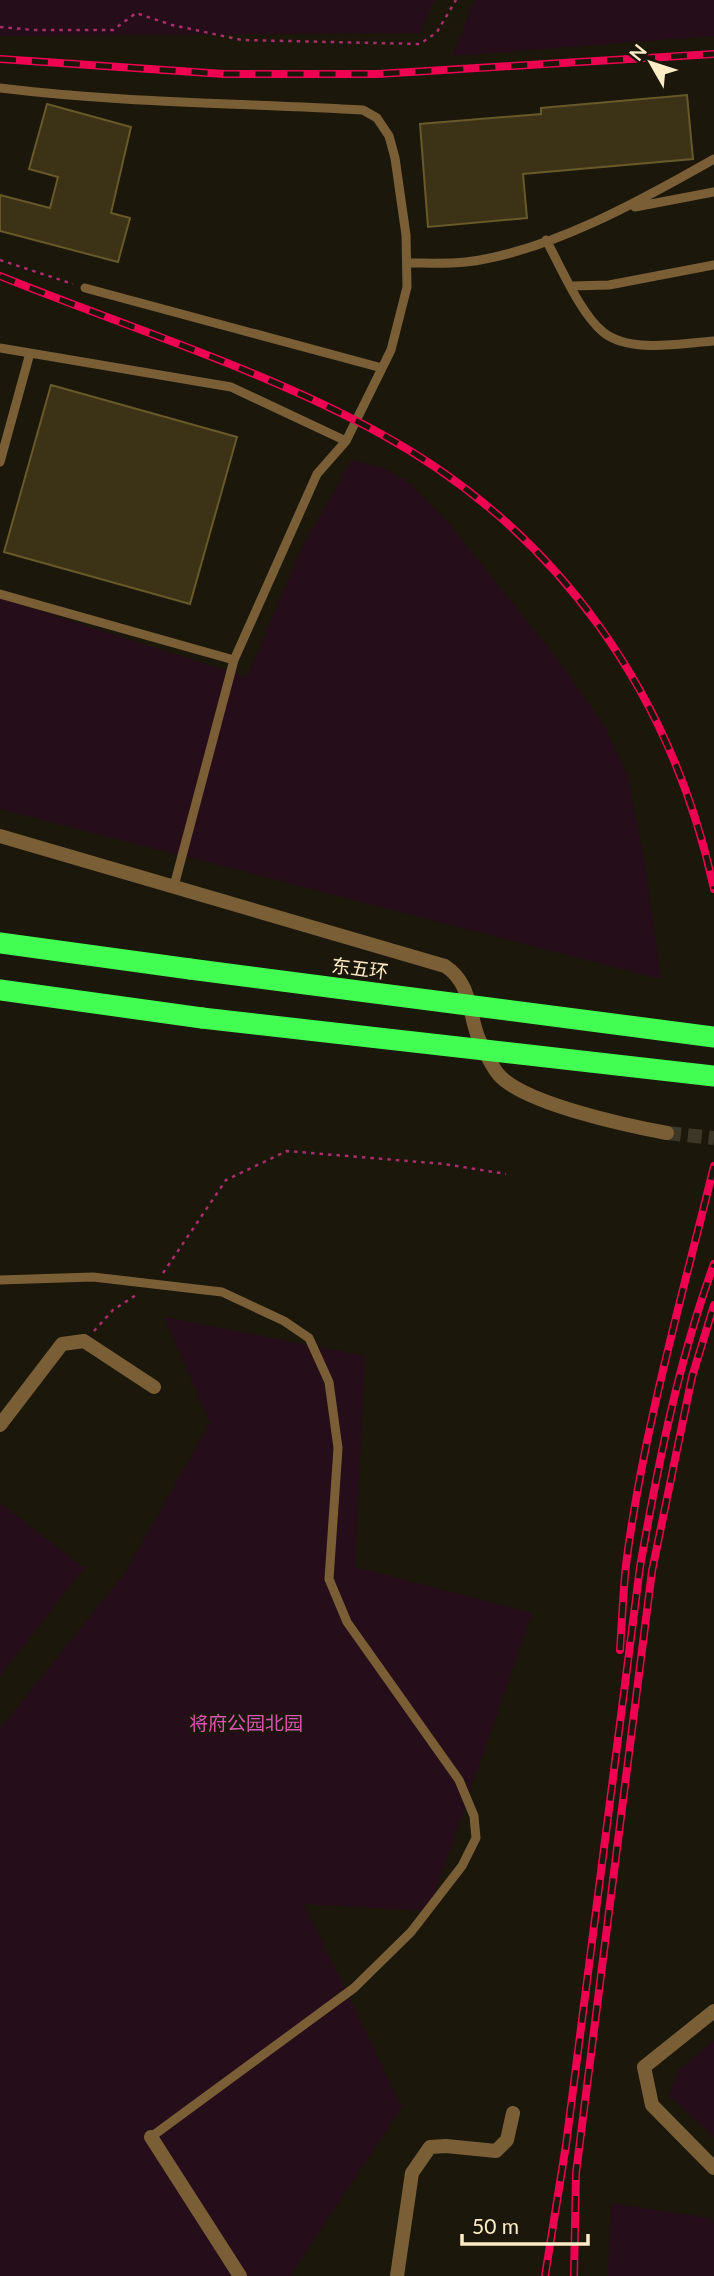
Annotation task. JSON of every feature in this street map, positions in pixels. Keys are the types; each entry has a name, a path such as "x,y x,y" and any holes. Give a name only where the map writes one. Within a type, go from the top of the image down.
{"highway":[{"name":"东五环","path":"0,943 714,1037"},
{"path":"0,990 202,1018 714,1076"}],"street":[{"path":"0,836 445,966 460,976 479,1037 499,1075 517,1088 583,1113 667,1133"},
{"path":"0,1425 62,1343 84,1341 154,1387"},
{"path":"714,2011 644,2067 652,2105 714,2168"},
{"path":"397,2276 412,2173 418,2159 430,2147 496,2151 507,2140 513,2113"},
{"path":"151,2137 240,2276"}],"lane":[{"path":"0,88 185,105 243,103 363,110 377,118 389,136 401,186 407,287 391,350 346,442 317,474 234,660 174,886"},
{"path":"407,263 466,262 520,251 620,209 714,159"},
{"path":"620,209 714,192"},
{"path":"546,240 591,320 604,334 616,339 665,344 714,341"},
{"path":"572,286 609,285 714,265"},
{"path":"85,288 382,368"},
{"path":"0,348 231,387 346,442"},
{"path":"0,461 30,352"},
{"path":"0,594 234,660"},
{"path":"0,1280 93,1277 157,1282 222,1292 284,1321 309,1338 329,1382 338,1448 329,1579 347,1622 459,1780 474,1816 476,1838 462,1866 411,1932 354,1988 151,2137"}],"path":[{"path":"0,27 33,30 113,30 136,13 172,25 242,40 420,44 437,32 456,0"},
{"path":"0,260 85,288"},
{"path":"84,1341 113,1310 157,1282 226,1180 287,1151 444,1164 506,1174"}],"green space":[{"path":"0,0 434,0 421,33 0,36"},
{"path":"474,0 714,0 714,36 453,56"},
{"path":"352,460 384,468 409,483 447,521 556,657 605,727 627,773 645,865 661,979 0,809 0,598 247,677 303,545"},
{"name":"将府公园北园","path":"164,1317 365,1356 355,1567 532,1613 429,1911 304,1904 402,2107 290,2276 0,2276 0,1729 124,1574 210,1423"},
{"path":"0,1503 84,1568 0,1676"},
{"path":"714,2040 714,2137 669,2096 678,2071"},
{"path":"611,2203 709,2218 714,2223 714,2276 608,2276"}],"building":[{"path":"687,95 693,159 523,174 527,218 428,227 420,124 541,114 541,108"},
{"path":"47,104 131,127 111,213 130,218 118,262 0,231 0,195 50,208 58,177 29,169"},
{"path":"51,385 237,437 190,604 4,552"}],"tunnel":[{"path":"667,1133 714,1138"}],"railway":[{"path":"0,59 224,74 377,74 714,54"},
{"path":"0,276 242,369 336,411 381,434 444,473 502,519 553,569 598,625 637,685 669,749 695,817 714,889"},
{"path":"620,1650 626,1565 642,1464 664,1364 714,1166"},
{"path":"545,2276 566,2145 640,1567 680,1376 714,1264"},
{"path":"574,2276 576,2173 652,1571 692,1377 714,1305"}]}
